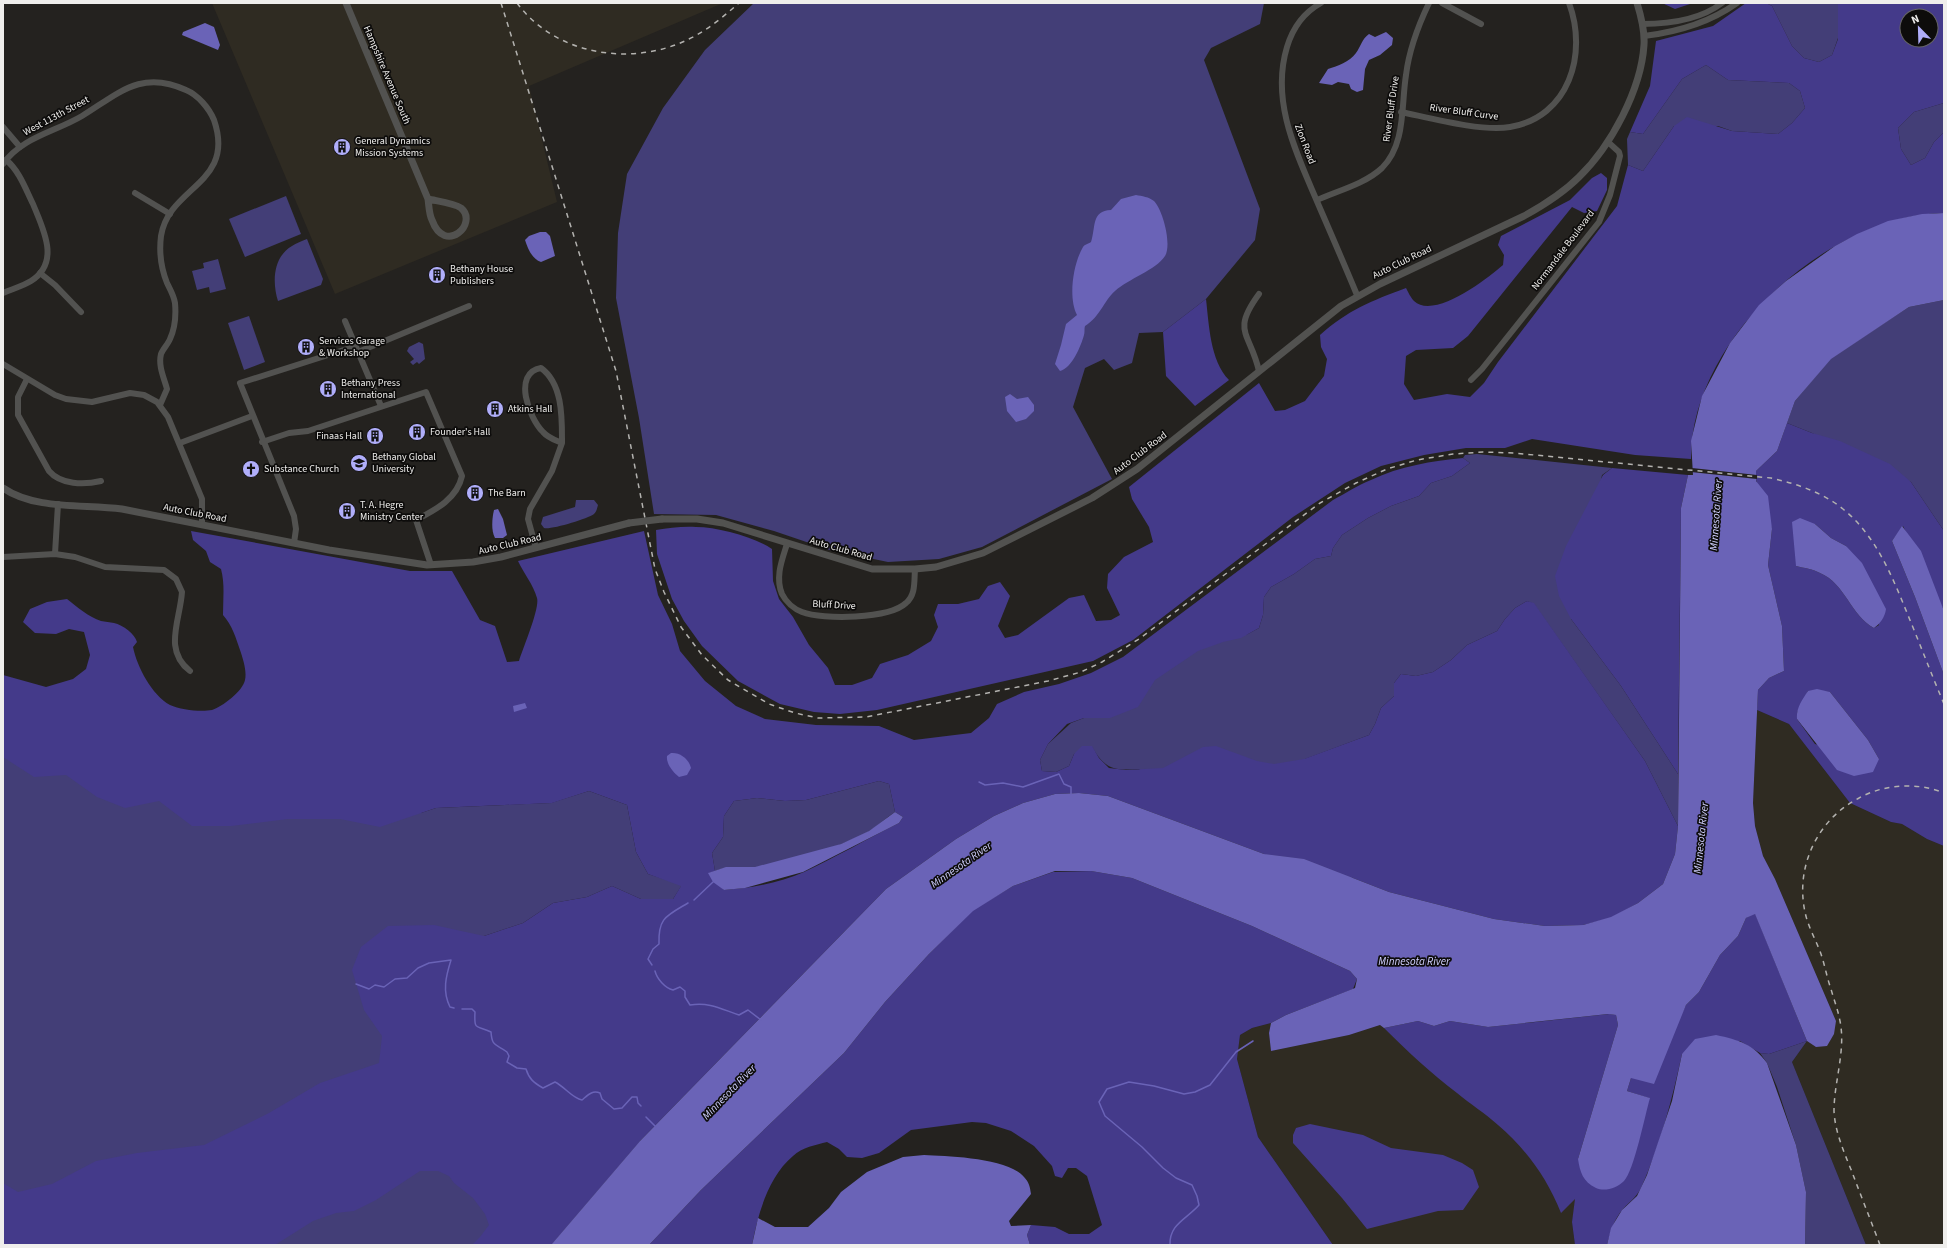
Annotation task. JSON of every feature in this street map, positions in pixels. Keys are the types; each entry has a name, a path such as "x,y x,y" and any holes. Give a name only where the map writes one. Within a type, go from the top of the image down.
{"street":[{"name":"Hampshire Avenue South","path":"346,3 428,199 432,220 438,232 444,236 452,237 461,231 467,220 466,215 460,208 428,199"},
{"name":"Zion Road","path":"1321,3 1301,19 1290,37 1284,60 1281,89 1286,124 1316,200 1357,296"},
{"name":"River Bluff Drive","path":"1316,200 1364,180 1382,168 1394,150 1398,140 1406,74 1411,50 1429,3"},
{"path":"1442,3 1481,24"},
{"name":"River Bluff Curve","path":"1401,112 1497,128 1522,124 1544,112 1554,104 1562,94 1573,71 1577,43 1576,28 1569,3"},
{"path":"1608,142 1635,85 1642,57 1644,36 1637,3"},
{"path":"1642,24 1679,21 1698,16 1722,3"},
{"path":"1644,36 1697,25 1720,15 1737,3"},
{"name":"West 113th Street","path":"4,162 20,147 38,136 81,117 122,90 140,83 155,81 167,83 191,92 203,103 212,116 217,130 218,144 216,159 208,174 199,185 178,201 170,214"},
{"name":"West 113th Street","path":"3,127 20,147"},
{"name":"Auto Club Road","path":"3,488 26,500 122,509 294,543 395,561 431,565 472,562 536,548 630,523 662,519 696,519 723,523 872,569 915,569 957,562 983,553 1104,491 1137,469 1329,315 1357,296 1544,205 1579,177 1608,142"},
{"name":"Normandale Boulevard","path":"1471,380 1492,357 1599,222 1610,195 1620,156 1619,152 1608,142"},
{"path":"3,293 31,281 40,273 47,260 48,242 25,187 14,167 4,162"},
{"path":"135,193 170,214 161,235 160,259 166,282 175,301 175,322 171,338 161,354 160,365 167,390 160,405"},
{"path":"40,273 56,285 81,312"},
{"path":"1259,294 1246,314 1244,328 1259,371"},
{"path":"294,543 296,529 294,516 262,442 240,383 350,348 358,352 469,306"},
{"path":"346,321 381,406"},
{"path":"3,364 27,379 66,399 92,402 130,393 149,397 160,405 168,417 180,443 202,499 202,524"},
{"path":"536,548 528,520 530,509 552,471 562,443 561,411 555,384 549,374 541,368 534,369 528,374 526,382 528,407 534,422 544,434 562,443"},
{"path":"27,379 18,397 18,415 49,471 53,476 64,481 85,483 101,481"},
{"path":"262,442 289,434 308,431 426,392 462,476 460,486 455,494 439,508 416,520 431,565"},
{"path":"180,443 252,416"},
{"path":"55,554 58,504"},
{"name":"Bluff Drive","path":"787,544 780,568 780,586 787,602 802,612 810,614 845,617 861,616 901,608 911,598 914,591 915,569"},
{"path":"3,557 55,554 75,557 105,567 164,570 179,577 182,592 174,646 179,660 190,671"}],"shaded area":[{"path":"212,3 723,3 529,86 557,202 335,294"},
{"path":"754,3 1264,3 1260,24 1211,48 1204,60 1260,209 1255,240 1206,299 1163,332 1139,333 1132,363 1114,370 1104,359 1085,368 1073,407 1112,479 982,547 939,559 888,562 830,550 774,531 716,515 654,514 639,418 616,298 618,233 627,174 663,108 705,50"},
{"path":"1662,3 1693,3 1675,9"},
{"path":"1746,3 1766,3 1772,6 1792,46 1804,58 1819,62 1832,55 1838,39 1838,3 1944,3 1944,103 1914,112 1898,128 1901,149 1911,165 1925,158 1934,142 1944,132 1944,213 1900,219 1855,236 1813,260 1774,292 1740,329 1714,371 1697,414 1691,459 1635,455 1532,439 1505,448 1466,448 1424,455 1381,466 1345,483 1293,517 1133,640 1093,661 877,710 840,714 814,712 780,704 738,681 702,646 684,621 672,599 657,554 656,530 705,527 756,540 772,549 773,581 779,599 793,617 809,645 828,668 835,685 852,685 872,678 880,664 908,655 931,641 938,627 934,615 938,604 958,604 979,599 988,586 1000,582 1010,596 998,626 1005,638 1018,635 1069,598 1084,595 1096,621 1111,620 1120,615 1107,588 1108,574 1124,557 1153,542 1149,527 1132,499 1129,487 1259,383 1275,411 1285,410 1305,401 1324,376 1327,359 1321,347 1320,335 1330,326 1360,307 1406,288 1414,301 1423,305 1434,305 1447,302 1473,288 1503,265 1504,255 1498,245 1501,236 1570,200 1592,178 1601,173 1607,178 1607,190 1597,211 1584,213 1572,207 1468,336 1453,348 1416,350 1406,356 1404,384 1414,400 1447,394 1470,397 1484,383 1498,362 1617,206 1628,165 1643,171 1674,126 1687,117 1732,131 1778,134 1792,123 1805,108 1800,91 1789,83 1728,80 1706,65 1682,79 1643,134 1630,132 1650,86 1656,41 1713,26"},
{"path":"1766,3 1838,3 1838,38 1832,55 1819,62 1804,58 1792,46 1772,6"},
{"path":"1706,65 1728,80 1789,83 1800,91 1805,108 1792,123 1778,134 1732,131 1718,126 1674,126 1643,171 1628,165 1627,139 1630,132 1643,134 1682,79"},
{"path":"1944,103 1944,132 1934,142 1925,158 1911,165 1901,149 1898,128 1914,112"},
{"path":"286,196 301,234 245,257 229,219"},
{"path":"307,239 323,279 321,285 278,301 275,278 278,263 286,251 295,244"},
{"path":"218,259 226,289 210,293 209,287 197,290 192,271 204,268 203,263"},
{"path":"1206,299 1214,353 1223,372 1229,380 1195,406 1166,376 1163,332"},
{"path":"1944,300 1944,531 1911,482 1812,433 1787,423 1795,401 1831,358 1909,307"},
{"path":"249,316 265,362 244,370 228,323"},
{"path":"419,342 423,344 425,359 419,364 417,362 413,365 410,362 414,359 407,351 409,347"},
{"path":"1787,423 1812,433 1840,441 1890,464 1911,482 1944,531 1944,611 1903,526 1892,541 1944,675 1944,846 1927,839 1902,824 1891,822 1850,803 1789,724 1757,710 1758,690 1769,678 1784,671 1782,626 1768,565 1772,529 1755,477 1756,471 1777,451","holes":["1815,524 1831,538 1846,546 1879,625 1874,628 1866,623 1859,616 1836,584 1829,578 1814,570 1796,566 1796,561","1808,691 1830,692 1868,740 1879,759 1815,744 1797,719 1797,713"]},
{"path":"1477,454 1612,468 1602,475 1571,619 1621,686 1678,774 1678,826 1645,761 1534,604 1527,601 1515,608 1497,631 1467,645 1451,660 1433,672 1416,676 1401,674 1394,683 1394,696 1381,708 1369,735 1305,759 1371,926 1139,769 1123,770 1111,767 1101,760 1092,747 1074,754 1069,766 1056,772 1042,771 1040,760 1048,744 1071,723 1084,718 1110,718 1105,675 1248,634 1259,628 1263,615 1264,597 1271,587 1294,574 1315,559 1331,556 1333,548 1342,535 1368,518 1391,506 1419,496 1431,483 1452,476 1470,463 1463,458 1465,455"},
{"path":"1463,458 1470,463 1452,476 1431,483 1419,496 1391,506 1368,518 1342,535 1333,548 1331,556 1315,559 1294,574 1271,587 1264,597 1263,615 1259,628 1241,638 1223,642 1198,651 1155,680 1138,707 1110,718 1084,718 1067,724 1048,744 1040,760 1042,771 1056,772 1069,766 1074,754 1082,746 1092,746 1099,758 1109,768 1126,770 1163,768 1203,747 1216,746 1257,761 1274,764 1304,759 1369,735 1381,708 1394,696 1394,683 1401,674 1416,676 1433,672 1451,660 1467,645 1497,631 1515,608 1527,601 1534,603 1645,761 1678,826 1675,854 1663,884 1638,903 1611,918 1583,925 1545,926 1494,919 1389,892 1304,859 1264,854 1108,796 1079,793 1055,794 1023,803 994,816 956,839 886,889 640,1141 551,1245 472,1245 489,1225 485,1214 473,1198 454,1183 449,1176 438,1171 420,1171 376,1200 354,1211 336,1213 313,1221 275,1245 3,1245 3,1183 18,1192 52,1184 96,1161 137,1153 204,1145 269,1113 320,1083 379,1063 382,1036 364,1010 352,970 361,947 388,926 434,925 484,936 523,923 553,903 587,897 612,886 641,899 673,899 681,886 648,874 636,852 627,805 589,791 552,803 436,808 380,827 340,819 288,819 231,826 192,826 159,801 125,808 97,797 66,775 34,777 3,757 3,675 46,687 73,679 86,669 90,655 84,632 69,629 56,634 35,633 23,622 30,609 47,602 67,599 83,612 92,617 121,626 128,630 136,639 137,642 133,647 138,663 146,680 157,695 175,707 202,711 212,710 236,694 245,680 245,669 235,636 229,623 223,615 223,586 221,569 210,562 206,551 193,540 191,531 410,571 452,571 480,620 495,626 507,662 519,661 534,619 537,603 537,598 533,588 518,561 644,531 658,595 672,624 680,651 705,681 736,706 765,719 816,725 879,726 914,740 971,733 989,718 997,704 1024,692 1059,684 1091,673 1123,657 1333,500 1361,484 1393,471 1416,465","holes":["879,781 889,784 895,812 903,817 899,823 804,872 775,882 724,890 709,873 715,871 712,853 723,837 724,816 734,801 757,798 785,801 806,800"]},
{"path":"1612,468 1688,475 1681,508 1678,774 1621,686 1571,619 1559,596 1555,576 1566,546 1603,475"},
{"path":"576,500 594,500 598,505 596,512 590,516 561,526 544,528 541,524 543,517 575,507"},
{"path":"3,698 421,813 436,808 551,803 589,791 627,805 636,852 648,874 682,885 673,899 641,899 612,886 587,897 553,903 523,923 484,936 640,1141 551,1245 3,1245"},
{"path":"1757,710 1789,724 1850,803 1891,822 1902,824 1927,839 1944,846 1944,1245 1866,1245 1792,1062 1807,1041 1816,1047 1836,1021 1775,879 1763,856 1755,826 1753,803"},
{"path":"879,781 889,784 895,812 868,832 842,844 799,858 757,867 726,868 715,871 712,853 723,837 724,816 734,801 757,798 785,801 806,800"},
{"path":"1091,871 1132,878 1252,926 1350,971 1357,979 1353,989 1286,1015 1271,1023 1252,1028 1240,1035 1237,1059 1258,1137 1333,1245 1030,1245 1027,1235 1031,1225 1055,1227 1069,1234 1089,1234 1102,1225 1087,1176 1076,1168 1068,1168 1062,1178 1055,1176 1052,1166 1034,1146 1011,1131 986,1123 972,1122 911,1130 879,1153 862,1158 847,1157 839,1149 827,1142 801,1150 784,1165 771,1185 765,1197 757,1221 752,1245 649,1245 701,1190 844,1053 885,1002 929,954 973,910 1013,886 1053,872"},
{"path":"1755,913 1807,1041 1769,1054 1760,1053 1740,1041 1682,1054 1665,1122 1648,1172 1635,1197 1617,1217 1607,1245 1575,1245 1572,1222 1575,1199 1561,1213 1543,1176 1518,1144 1493,1121 1429,1070 1384,1028 1418,1021 1434,1026 1450,1021 1488,1027 1609,1014 1616,1015 1618,1025 1578,1159 1649,1098 1627,1091 1631,1078 1678,1021 1686,1005 1699,992 1720,955 1738,936 1746,918"},
{"path":"1271,1023 1269,1033 1271,1051 1349,1035 1380,1025 1580,1173 1572,1222 1575,1245 1333,1245 1258,1137 1237,1059 1240,1035 1252,1028"},
{"path":"1807,1041 1792,1062 1866,1245 1805,1245 1806,1192 1796,1145 1777,1087 1767,1063 1760,1053 1769,1054"},
{"path":"1310,1124 1363,1135 1391,1148 1443,1155 1462,1163 1473,1170 1479,1187 1463,1210 1438,1211 1367,1229 1342,1198 1293,1143 1293,1135 1296,1128"}],"water":[{"path":"205,23 214,27 220,45 218,50 182,35 183,32"},
{"path":"1386,32 1393,38 1392,45 1380,55 1369,60 1365,69 1363,90 1357,92 1351,89 1349,84 1338,82 1332,85 1319,83 1328,69 1350,59 1369,34 1375,37"},
{"path":"1136,195 1152,200 1157,205 1166,228 1168,244 1165,256 1155,266 1127,282 1111,295 1098,314 1085,326 1081,345 1072,361 1068,366 1060,371 1055,364 1066,324 1077,315 1074,308 1072,290 1074,272 1080,254 1084,246 1091,242 1095,221 1100,213 1111,210 1121,199"},
{"name":"Minnesota River","path":"1944,213 1944,300 1909,307 1831,359 1795,401 1777,451 1756,471 1756,481 1768,496 1772,529 1768,565 1782,626 1784,671 1769,678 1758,690 1753,803 1755,826 1763,856 1775,879 1836,1021 1834,1034 1827,1046 1816,1047 1807,1041 1755,914 1746,918 1738,936 1720,955 1699,992 1686,1005 1654,1084 1631,1078 1627,1091 1650,1098 1632,1166 1628,1175 1618,1186 1603,1190 1592,1186 1585,1180 1581,1172 1578,1159 1618,1025 1616,1015 1608,1014 1488,1027 1450,1021 1434,1026 1418,1021 1384,1028 1380,1025 1349,1035 1271,1051 1269,1033 1271,1023 1286,1015 1355,988 1357,979 1350,971 1252,926 1132,878 1091,871 1055,871 1013,886 973,911 929,954 885,1002 844,1053 701,1190 649,1245 551,1245 640,1141 886,889 956,839 994,816 1023,803 1055,794 1079,793 1108,796 1264,854 1304,859 1389,892 1494,919 1545,926 1583,925 1611,917 1638,903 1663,884 1675,854 1678,826 1681,508 1688,475 1693,475 1691,441 1702,396 1730,343 1759,305 1786,281 1835,246 1857,234 1888,221 1922,214"},
{"path":"540,232 546,232 550,236 555,256 541,262 533,256 525,240 529,236"},
{"path":"1010,394 1017,399 1028,397 1034,405 1034,411 1026,419 1016,422 1007,411 1005,397"},
{"path":"498,509 503,519 507,535 503,538 495,538 492,528 494,510"},
{"path":"1800,518 1815,524 1831,538 1846,546 1862,563 1886,609 1882,620 1874,628 1859,616 1836,584 1829,578 1814,570 1796,566 1792,522"},
{"path":"1902,526 1921,551 1944,611 1944,675 1892,541"},
{"path":"1817,689 1830,692 1868,740 1879,759 1873,772 1854,776 1837,770 1797,719 1798,708 1808,691"},
{"path":"525,703 527,708 514,712 513,706"},
{"path":"671,753 681,755 686,759 691,768 687,775 679,777 670,768 667,756"},
{"path":"895,812 903,817 899,823 803,872 745,888 724,890 713,882 708,873 726,867 755,867 841,844 869,831"},
{"path":"1716,1035 1739,1041 1751,1047 1767,1063 1796,1145 1806,1192 1805,1245 1607,1245 1611,1228 1622,1210 1637,1196 1647,1175 1672,1101 1682,1054 1695,1039"},
{"path":"924,1155 962,1157 992,1162 1016,1171 1024,1177 1029,1185 1031,1194 1009,1221 1011,1226 1031,1225 1027,1235 1030,1245 752,1245 758,1218 775,1227 808,1227 829,1208 841,1192 867,1172 903,1157"}],"pier":[{"path":"1692,468 1757,475 1757,479 1691,472"}],"waterway":[{"path":"979,782 985,785 1003,783 1023,787 1059,774 1064,784 1071,787 1071,794"},
{"path":"694,900 713,882"},
{"path":"652,965 648,959 653,949 659,944 659,935 662,923 674,911 688,903"},
{"path":"356,984 369,989 375,985 384,987 395,979 407,978 418,968 429,963 451,960 446,978 445,989 450,1007 454,1008"},
{"path":"655,971 659,980 664,985 673,990 680,987 685,991 685,997 690,1005 710,1005 739,1015 748,1010 761,1020"},
{"path":"462,1009 472,1009 475,1012 476,1025 479,1028 491,1032 494,1043 507,1052 509,1056 507,1062 517,1068 526,1069 532,1080 543,1088 555,1082 575,1097 582,1100 588,1095 597,1092 600,1093 602,1099 614,1109 622,1108 632,1097 637,1097 638,1103 641,1106"},
{"path":"1170,1245 1172,1232 1180,1222 1199,1205 1192,1185 1176,1178 1163,1168 1142,1147 1105,1116 1099,1102 1107,1089 1129,1082 1154,1086 1184,1094 1195,1092 1210,1085 1236,1052 1253,1041"},
{"path":"646,1117 656,1127"}],"railway":[{"path":"501,3 616,371 655,569 681,627 702,655 728,680 769,704 795,713 818,718 866,717 1048,681 1081,672 1102,662 1139,639 1320,503 1356,483 1387,469 1417,460 1453,454 1483,452 1514,453 1771,478 1818,493 1835,503 1856,521 1867,534 1885,562 1944,704"},
{"path":"517,3 533,21 552,35 574,45 597,51 620,54 644,53 667,48 689,39 722,18 739,3"},
{"path":"1880,1245 1836,1127 1834,1111 1842,1043 1840,1021 1822,958 1806,918 1803,895 1803,878 1807,861 1821,831 1844,807 1869,793 1890,787 1923,787 1944,793"}],"place":[{"name":"General Dynamics Mission Systems","path":"342,147"},
{"name":"Bethany House Publishers","path":"437,275"},
{"name":"Services Garage & Workshop","path":"306,347"},
{"name":"Bethany Press International","path":"328,389"},
{"name":"Atkins Hall","path":"495,409"},
{"name":"Founder's Hall","path":"417,432"},
{"name":"Finaas Hall","path":"375,436"},
{"name":"Bethany Global University","path":"359,463"},
{"name":"Substance Church","path":"251,469"},
{"name":"The Barn","path":"475,493"},
{"name":"T. A. Hegre Ministry Center","path":"347,511"}]}
